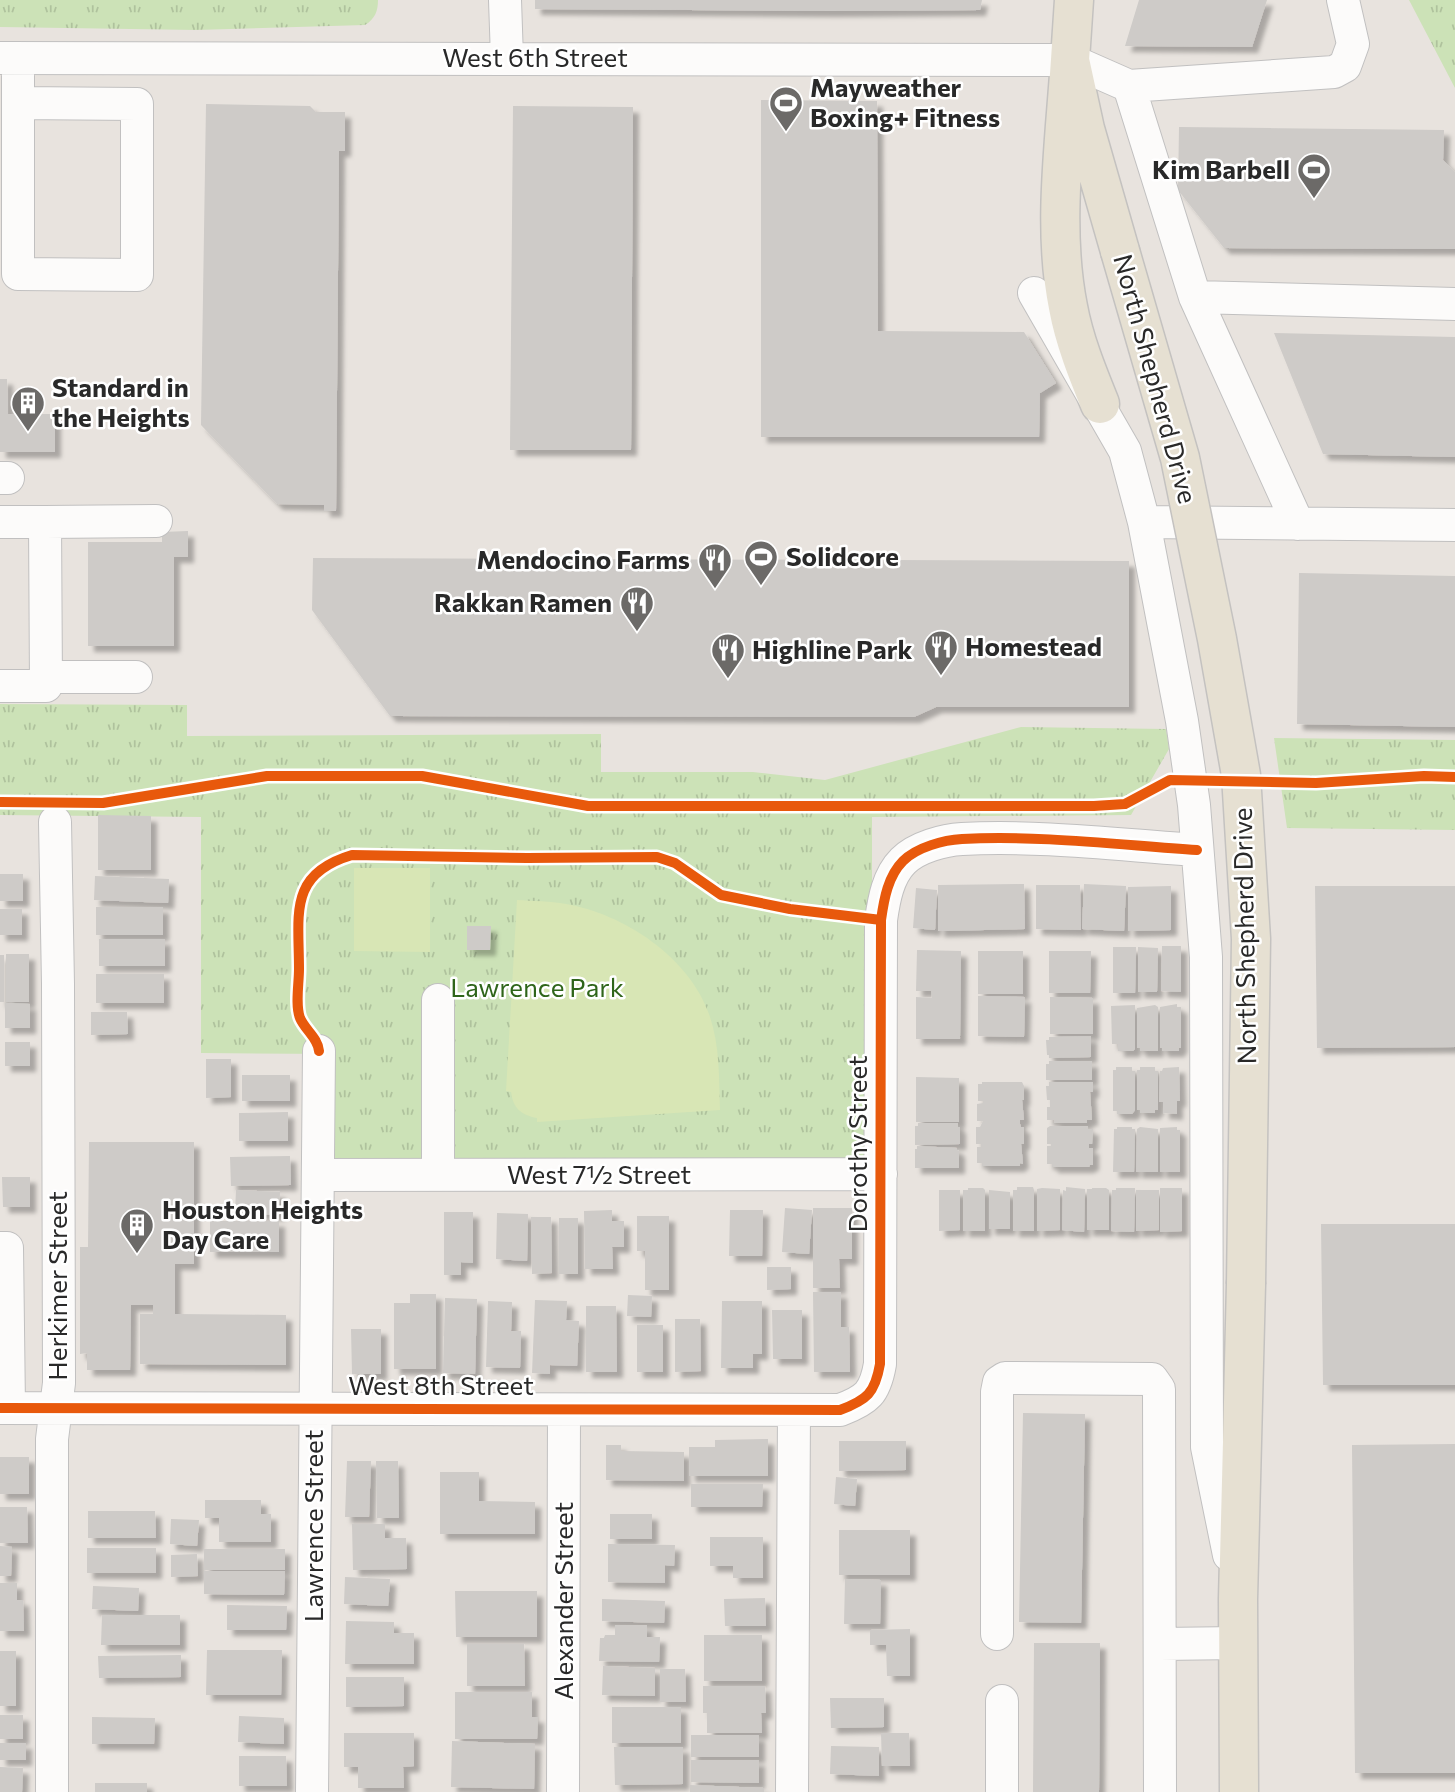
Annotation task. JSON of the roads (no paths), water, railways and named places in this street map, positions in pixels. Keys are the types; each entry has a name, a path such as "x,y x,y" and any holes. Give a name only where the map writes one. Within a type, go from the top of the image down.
{"main road":[{"name":"North Shepherd Drive","path":"1074,0 1070,60 1085,129 1180,458 1217,639 1241,775 1251,939 1238,1599 1239,1792"},
{"path":"1070,60 1061,255 1068,307 1082,362 1100,404"}],"street":[{"path":"505,0 507,58"},
{"path":"1070,60 1129,86 1334,72 1345,66 1353,44 1343,0"},
{"path":"9,58 18,103 19,274 137,275 137,104 18,103"},
{"name":"West 6th Street","path":"9,58 1070,60"},
{"path":"1129,86 1195,297 1298,524"},
{"name":"North Shepherd Drive","path":"1034,293 1125,451 1144,523 1182,721 1194,804 1206,957 1207,1447 1238,1599"},
{"path":"1195,297 1455,304"},
{"path":"0,522 156,521"},
{"path":"0,686 46,686 45,522"},
{"path":"1144,523 1455,525"},
{"path":"46,677 136,677"},
{"name":"Herkimer Street","path":"52,1792 52,1439 59,1383 55,822"},
{"name":"Dorothy Street","path":"873,1388 877,1382 880,1364 881,920 884,898 892,878 903,860 929,846 961,839 1044,840 1197,850"},
{"path":"438,1175 439,1000"},
{"name":"Lawrence Street","path":"312,1792 319,1051"},
{"name":"West 7½ Street","path":"318,1175 881,1174"},
{"path":"0,1248 7,1248 4,1408"},
{"path":"997,1634 999,1382 1005,1378 1152,1379 1159,1389 1160,1792"},
{"name":"West 8th Street","path":"4,1408 840,1410 867,1397 873,1388"},
{"name":"Alexander Street","path":"563,1792 564,1410"},
{"path":"792,1792 794,1410"},
{"path":"1160,1644 1238,1643"},
{"path":"1002,1701 1002,1792"}],"place":[{"name":"Mayweather Boxing+ Fitness","path":"786,133"},
{"name":"Kim Barbell","path":"1314,200"},
{"name":"Standard in the Heights","path":"28,433"},
{"name":"Solidcore","path":"761,587"},
{"name":"Mendocino Farms","path":"715,590"},
{"name":"Rakkan Ramen","path":"637,633"},
{"name":"Homestead","path":"941,677"},
{"name":"Highline Park","path":"728,680"},
{"name":"Houston Heights Day Care","path":"137,1255"}],"park label":[{"name":"Lawrence Park","path":"537,988"}]}
